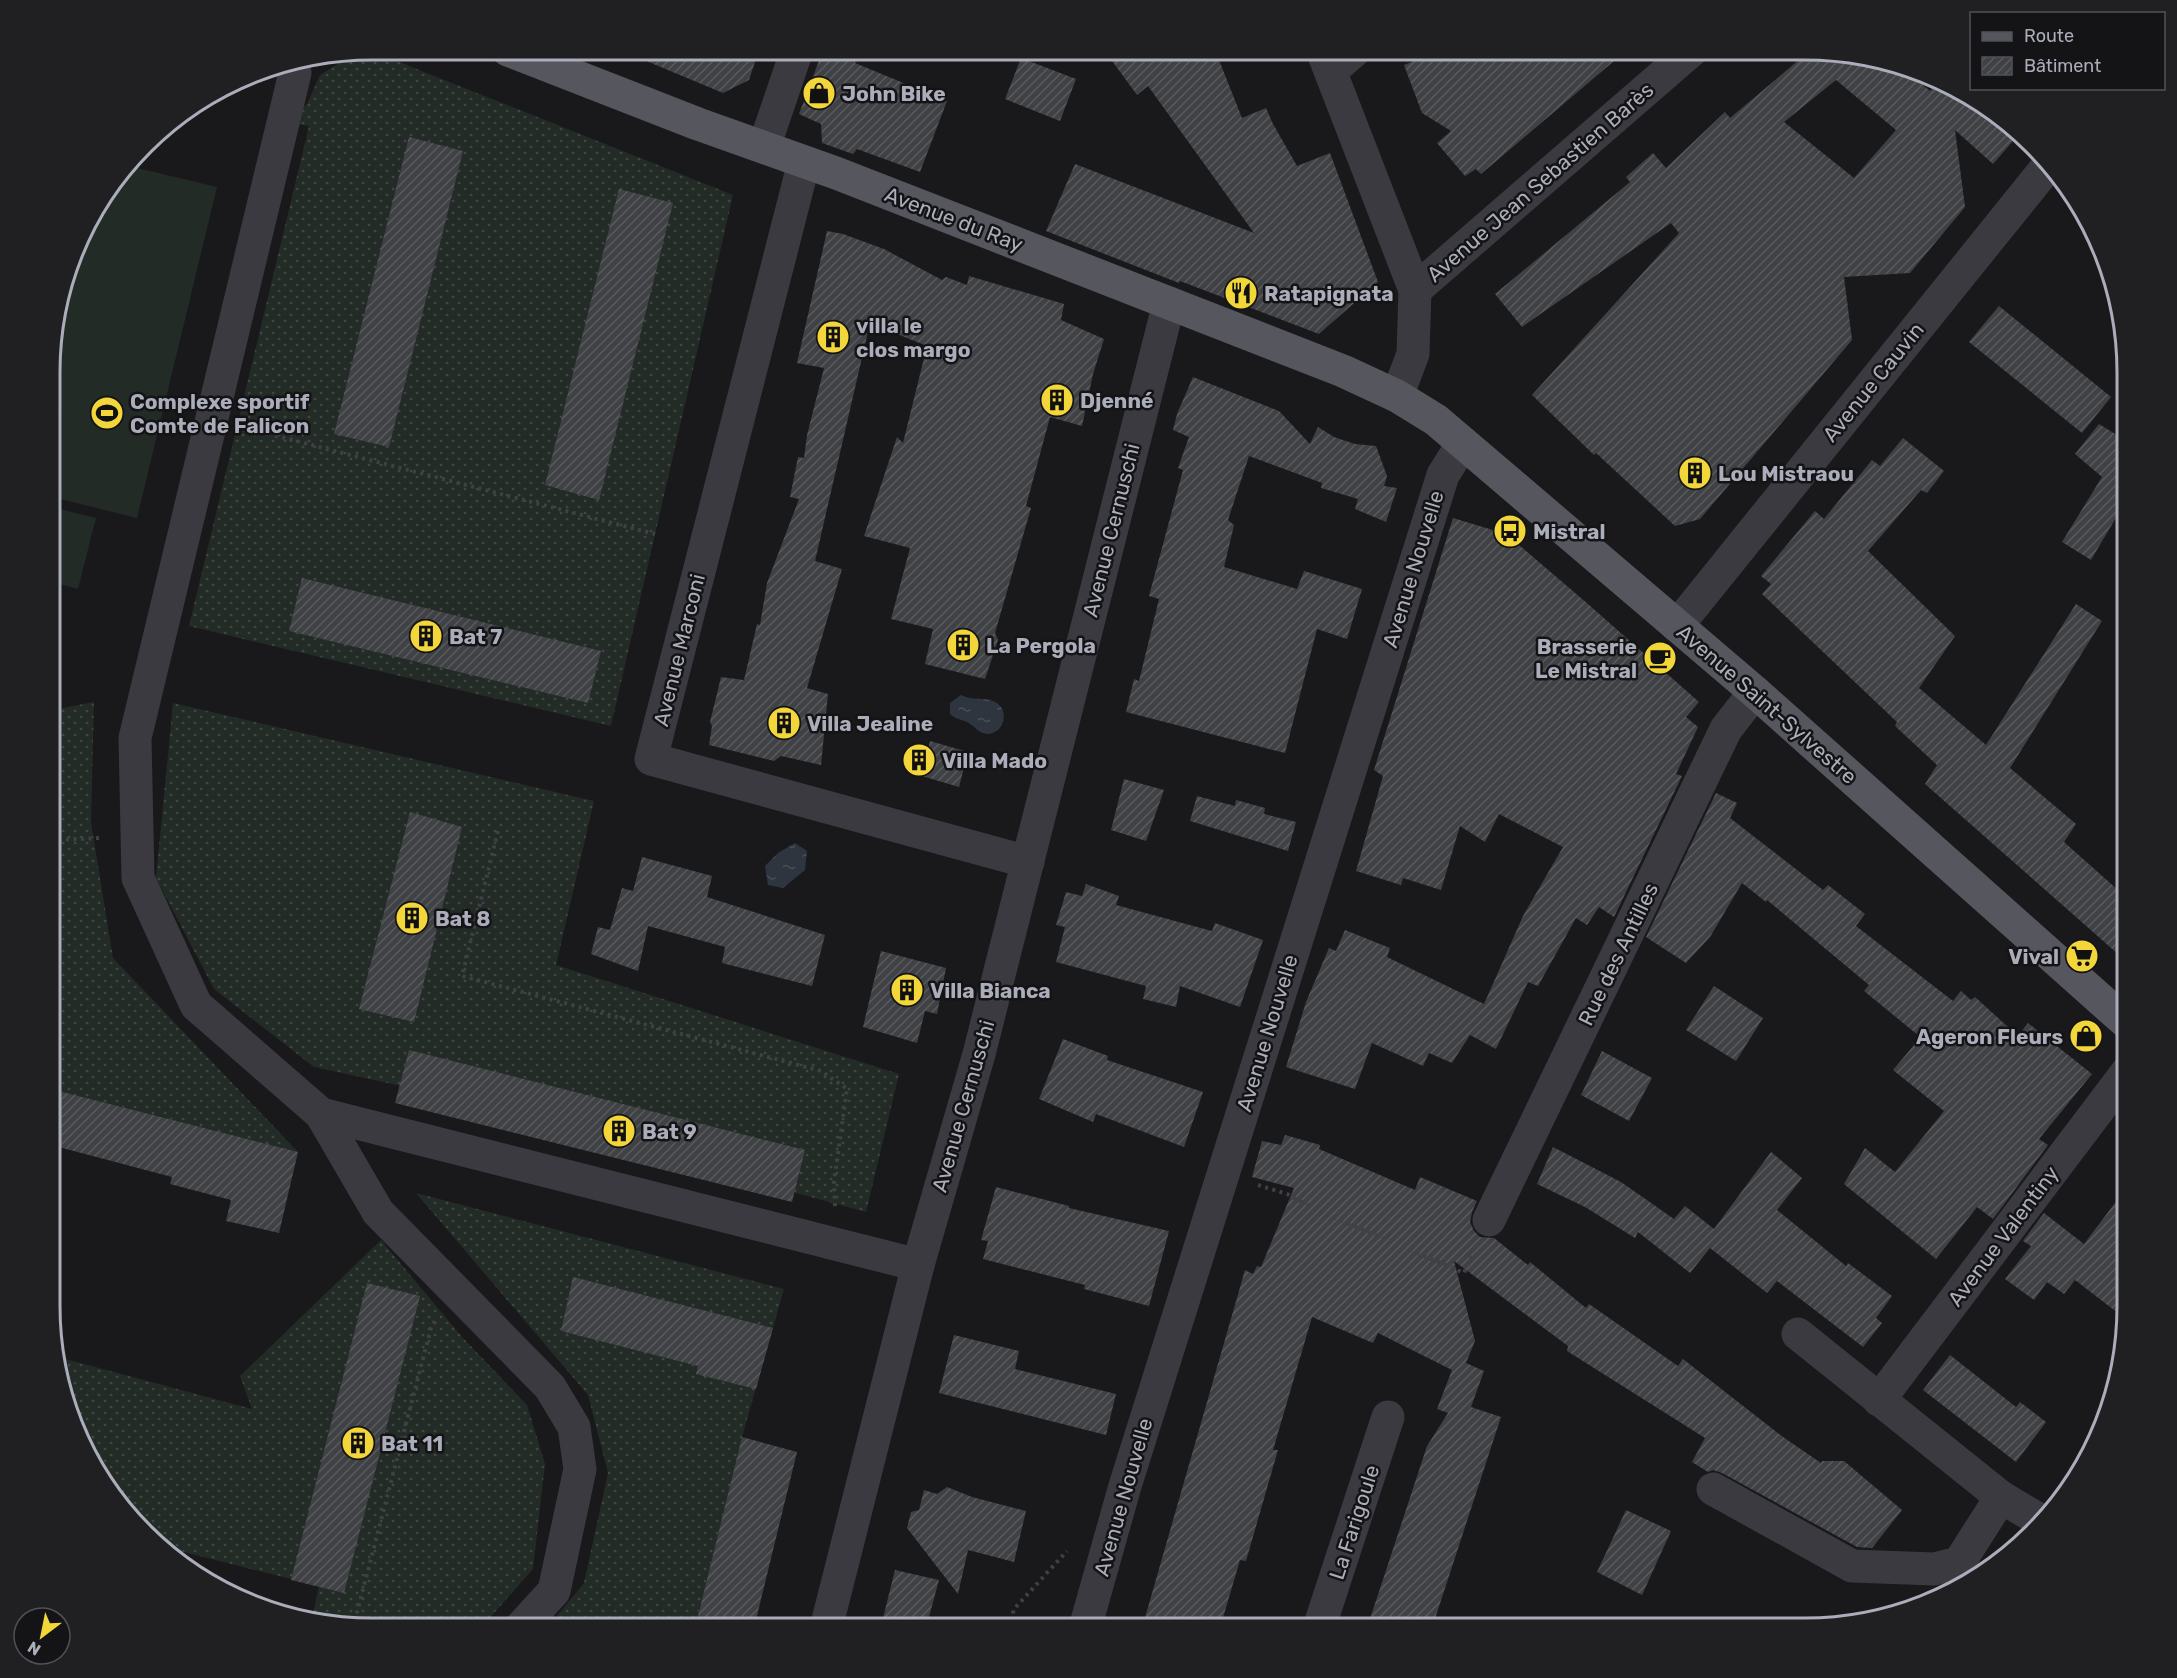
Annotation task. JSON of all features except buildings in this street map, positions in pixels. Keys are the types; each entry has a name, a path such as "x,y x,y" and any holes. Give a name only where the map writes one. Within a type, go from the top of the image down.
{"main road":[{"name":"Avenue du Ray","path":"533,60 1344,371 1397,396"},
{"name":"Avenue Saint-Sylvestre","path":"1397,396 1436,420 1677,626 2117,1014"}],"street":[{"path":"764,147 794,60"},
{"name":"Avenue Jean Sebastien Barès","path":"1415,290 1680,60"},
{"path":"1326,61 1415,290 1413,354 1397,396"},
{"path":"299,69 135,738 138,878 196,1005 321,1114 378,1212 550,1387 574,1427 580,1469 554,1591 529,1618"},
{"name":"Avenue Marconi","path":"804,162 651,759 1028,862"},
{"name":"Avenue Cauvin","path":"1677,626 2044,171"},
{"name":"Avenue Cernuschi","path":"829,1618 918,1265 979,1054 1169,303"},
{"name":"Avenue Nouvelle","path":"1088,1618 1125,1486 1443,475 1463,443"},
{"name":"Rue des Antilles","path":"1489,1220 1726,729 1755,693"},
{"name":"Avenue Valentiny","path":"1879,1400 2117,1085"},
{"path":"321,1114 918,1265"},
{"path":"1798,1334 2001,1497 2035,1517"},
{"name":"La Farigoule","path":"1322,1618 1388,1417"},
{"path":"1713,1489 1852,1566 1934,1569 1959,1563 2001,1497"}],"path":[{"path":"212,419 655,534"},
{"path":"498,831 462,976 821,1071 847,1089 834,1182 836,1244"},
{"path":"60,840 137,837"},
{"path":"1222,1174 1287,1194 1314,1209 1464,1273 1489,1220"},
{"path":"356,1617 431,1328"},
{"path":"1012,1618 1014,1610 1069,1548"}],"shaded area":[{"path":"394,60 733,195 611,726 189,626 309,126 283,122 307,104 320,75 341,62"},
{"name":"Complexe sportif Comte de Falicon","path":"136,168 217,187 137,518 60,499 60,372 66,311 77,271 92,234 113,198"},
{"path":"60,509 96,518 78,589 60,584"},
{"path":"94,702 91,822 113,958 298,1152 60,1091 60,708"},
{"path":"173,703 594,801 556,965 899,1074 866,1212 406,1087 314,1067 214,989 156,878"},
{"path":"416,1193 784,1289 742,1437 697,1618 555,1618 584,1583 608,1473 588,1395"},
{"path":"381,1240 463,1338 527,1405 545,1464 533,1569 489,1618 351,1617 313,1612 319,1586 178,1550 137,1512 102,1462 77,1407 65,1359 252,1409 240,1376"}],"water":[{"path":"961,695 999,704 1004,720 998,730 984,734 970,723 950,714 950,703"},
{"path":"795,843 807,851 805,870 783,888 768,885 765,866 778,853"}],"place":[{"name":"John Bike","path":"819,93"},
{"name":"Ratapignata","path":"1241,293"},
{"name":"villa le clos margo","path":"833,337"},
{"name":"Djenné","path":"1057,400"},
{"name":"Complexe sportif Comte de Falicon","path":"107,413"},
{"name":"Lou Mistraou","path":"1695,473"},
{"name":"Mistral","path":"1510,531"},
{"name":"Bat 7","path":"426,636"},
{"name":"La Pergola","path":"963,645"},
{"name":"Brasserie Le Mistral","path":"1660,658"},
{"name":"Villa Jealine","path":"784,723"},
{"name":"Villa Mado","path":"919,760"},
{"name":"Bat 8","path":"412,918"},
{"name":"Vival","path":"2082,956"},
{"name":"Villa Bianca","path":"907,990"},
{"name":"Ageron Fleurs","path":"2086,1036"},
{"name":"Bat 9","path":"619,1131"},
{"name":"Bat 11","path":"358,1443"}]}
